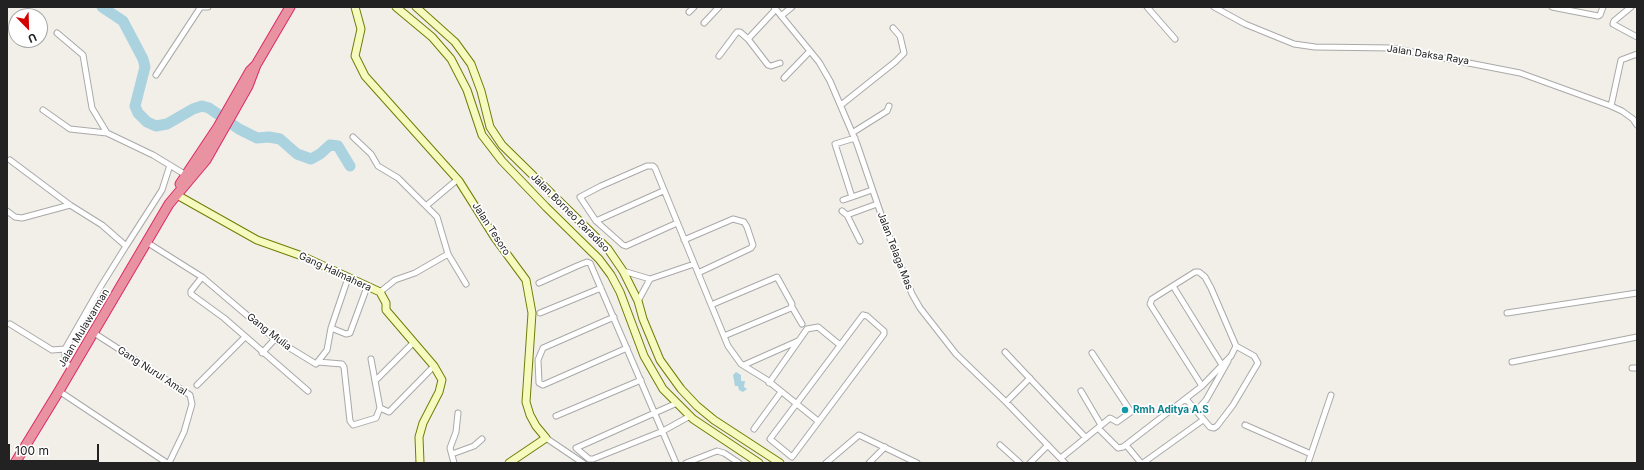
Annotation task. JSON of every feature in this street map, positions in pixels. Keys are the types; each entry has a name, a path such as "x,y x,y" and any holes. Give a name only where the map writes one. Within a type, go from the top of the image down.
{"highway":[{"name":"Jalan Mulawarman","path":"15,463 148,243 169,204 206,160 250,71 256,66 290,7"},
{"name":"Jalan Mulawarman","path":"169,204 170,198 220,129"}],"street":[{"path":"156,75 200,8 208,7"},
{"name":"Jalan Tesoro","path":"355,7 361,28 355,54 357,63 374,86 458,180 495,238 526,280 532,313 526,402 530,415 536,426 546,438 583,463"},
{"name":"Jalan Borneo Paradiso","path":"396,7 432,37 451,59 467,90 482,135 502,161 546,208 599,259 611,275 620,292 644,356 657,380 676,403 690,416 759,463"},
{"name":"Jalan Borneo Paradiso","path":"416,7 455,42 471,64 481,91 490,127 502,144 608,249 623,271 638,300 643,319 660,360 681,389 697,406 714,420 780,463"},
{"path":"689,12 694,7"},
{"path":"704,23 719,7"},
{"path":"781,16 792,7"},
{"path":"1147,7 1175,39"},
{"name":"Jalan Daksa Raya","path":"1214,7 1245,24 1294,44 1392,48 1442,59 1480,64 1520,73 1611,106 1633,119 1637,125"},
{"path":"1552,7 1598,16 1603,7"},
{"path":"1631,7 1614,21 1614,24 1637,37"},
{"path":"748,39 775,8"},
{"name":"Jalan Telaga Mas","path":"775,8 810,51 830,82 853,136 877,204 912,294 920,308 956,354 1066,463"},
{"path":"841,105 896,62 904,53 900,36 893,28"},
{"path":"719,56 737,32 740,32 748,39 768,64 771,66 780,63"},
{"path":"57,33 83,55 92,108 107,133"},
{"path":"784,78 810,51"},
{"path":"1611,106 1621,60 1637,54"},
{"path":"852,197 834,142 853,136 887,112 889,106"},
{"path":"44,110 70,129 107,133 170,165 186,175"},
{"path":"354,137 371,154 378,166 398,178 437,217 448,254 466,284"},
{"path":"10,160 70,205 102,225 126,246"},
{"path":"71,370 66,360 65,349 100,286 162,190 170,165"},
{"path":"677,223 626,246 621,244 596,221 580,197 601,186 650,165 655,168 663,191 677,223 698,273 728,346 736,359 769,382 818,421"},
{"path":"426,206 458,180"},
{"path":"843,200 872,190"},
{"path":"596,221 663,191"},
{"name":"Gang Halmahera","path":"177,195 257,240 302,256 380,292 386,303 386,310 434,366 442,380 442,385 423,423 419,437 420,463"},
{"path":"847,216 877,204"},
{"path":"7,211 15,217 22,218 70,205"},
{"path":"842,211 847,216 860,241"},
{"path":"684,240 733,219 744,222 747,228 753,245 751,248 698,273"},
{"name":"Gang Mulia","path":"148,243 202,277 275,339 314,364 318,362"},
{"path":"380,292 395,280 415,273 448,254"},
{"path":"539,283 587,262 592,266 676,463"},
{"path":"623,271 650,279 694,264"},
{"path":"1186,399 1203,420 1210,427 1214,428 1217,426 1255,371 1257,360 1254,356 1236,346 1211,288 1202,273 1195,272 1152,299 1150,304 1202,386"},
{"path":"202,277 191,291 191,294 217,312 308,392"},
{"path":"711,305 778,277 802,324"},
{"path":"318,362 327,350 331,328 348,278"},
{"path":"638,300 650,279"},
{"path":"1173,286 1222,365"},
{"path":"331,328 346,334 350,333 367,287"},
{"path":"540,314 601,288"},
{"path":"1507,313 1637,293"},
{"path":"724,336 792,307"},
{"path":"863,315 867,316 884,332 792,457 770,439 840,345 863,315"},
{"path":"614,317 543,348 538,360 539,383 543,385 627,348"},
{"path":"10,324 52,350 65,349"},
{"path":"769,382 807,329 818,327 840,345"},
{"name":"Gang Nurul Amal","path":"94,333 190,395 192,404 184,432 168,463"},
{"path":"197,385 245,337"},
{"path":"1512,362 1637,337"},
{"path":"262,353 275,339"},
{"path":"744,366 799,341"},
{"path":"376,380 414,342"},
{"path":"1196,411 1209,394 1236,346"},
{"path":"1005,352 1086,438"},
{"path":"1061,458 1110,418 1117,422 1131,412 1092,353"},
{"path":"318,362 342,364 344,367 350,421 353,425 376,418 380,408 371,359"},
{"path":"1081,391 1100,427 1118,448 1126,444 1186,399 1202,386 1228,360"},
{"path":"380,408 389,412 393,410 434,366"},
{"path":"657,380 668,371"},
{"path":"1006,402 1030,378"},
{"path":"556,416 641,380"},
{"path":"59,392 168,463"},
{"path":"754,429 782,392"},
{"path":"1308,463 1332,395"},
{"path":"676,403 576,448 589,459 593,459 663,431 690,416"},
{"path":"454,463 450,448 456,432 458,413"},
{"path":"1126,444 1142,463 1203,420"},
{"path":"1245,425 1311,454"},
{"path":"826,463 859,435 917,463"},
{"path":"511,462 546,438"},
{"path":"452,454 474,446 482,439"},
{"path":"1000,445 1020,463"},
{"path":"1030,463 1048,445"},
{"path":"869,463 885,447"},
{"path":"686,463 718,452 724,453 739,463"}],"water":[{"path":"736,372 741,375 741,381 745,381 744,387 747,389 743,392 739,390 738,386 735,386 733,375"}],"waterway":[{"path":"102,7 123,21 143,59 145,67 135,106 138,113 147,122 156,126 167,124 193,109 202,106 209,108 239,129 257,138 269,137 280,139 297,154 311,159 320,154 330,145 338,146 350,166"}],"place":[{"name":"Rmh Aditya A.S","path":"1125,410"}]}
